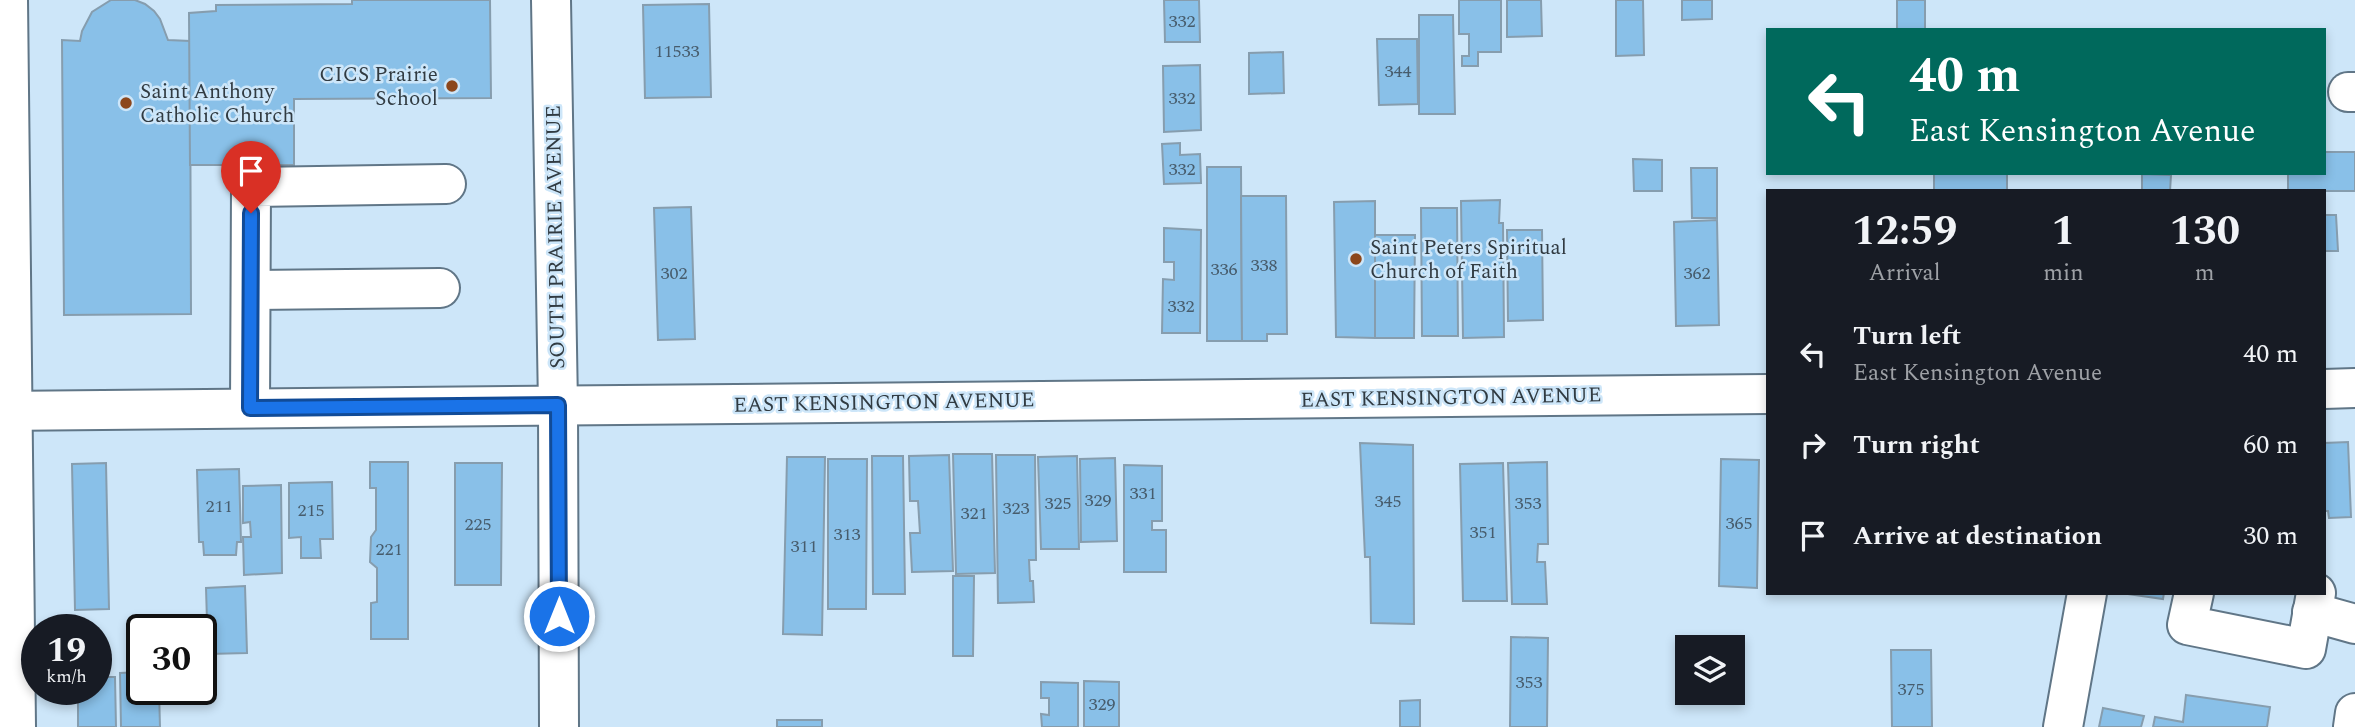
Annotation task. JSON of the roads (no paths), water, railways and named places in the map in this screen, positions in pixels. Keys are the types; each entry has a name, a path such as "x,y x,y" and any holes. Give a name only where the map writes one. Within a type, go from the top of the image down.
{"street":[{"path":"8,0 4,56 5,411 16,727"},
{"name":"SOUTH PRAIRIE AVENUE","path":"551,0 558,405 559,727"},
{"path":"250,408 251,187 446,184"},
{"path":"251,290 440,288"},
{"path":"2326,389 2355,388"},
{"name":"EAST KENSINGTON AVENUE","path":"5,411 1766,394"},
{"path":"2063,727 2087,595"},
{"path":"2194,595 2187,625 2306,649 2314,603 2355,624"},
{"path":"2353,727 2355,713"}],"place":[{"name":"CICS Prairie School","path":"452,86"},
{"name":"Saint Anthony Catholic Church","path":"126,103"},
{"name":"Saint Peters Spiritual Church of Faith","path":"1356,259"}]}
